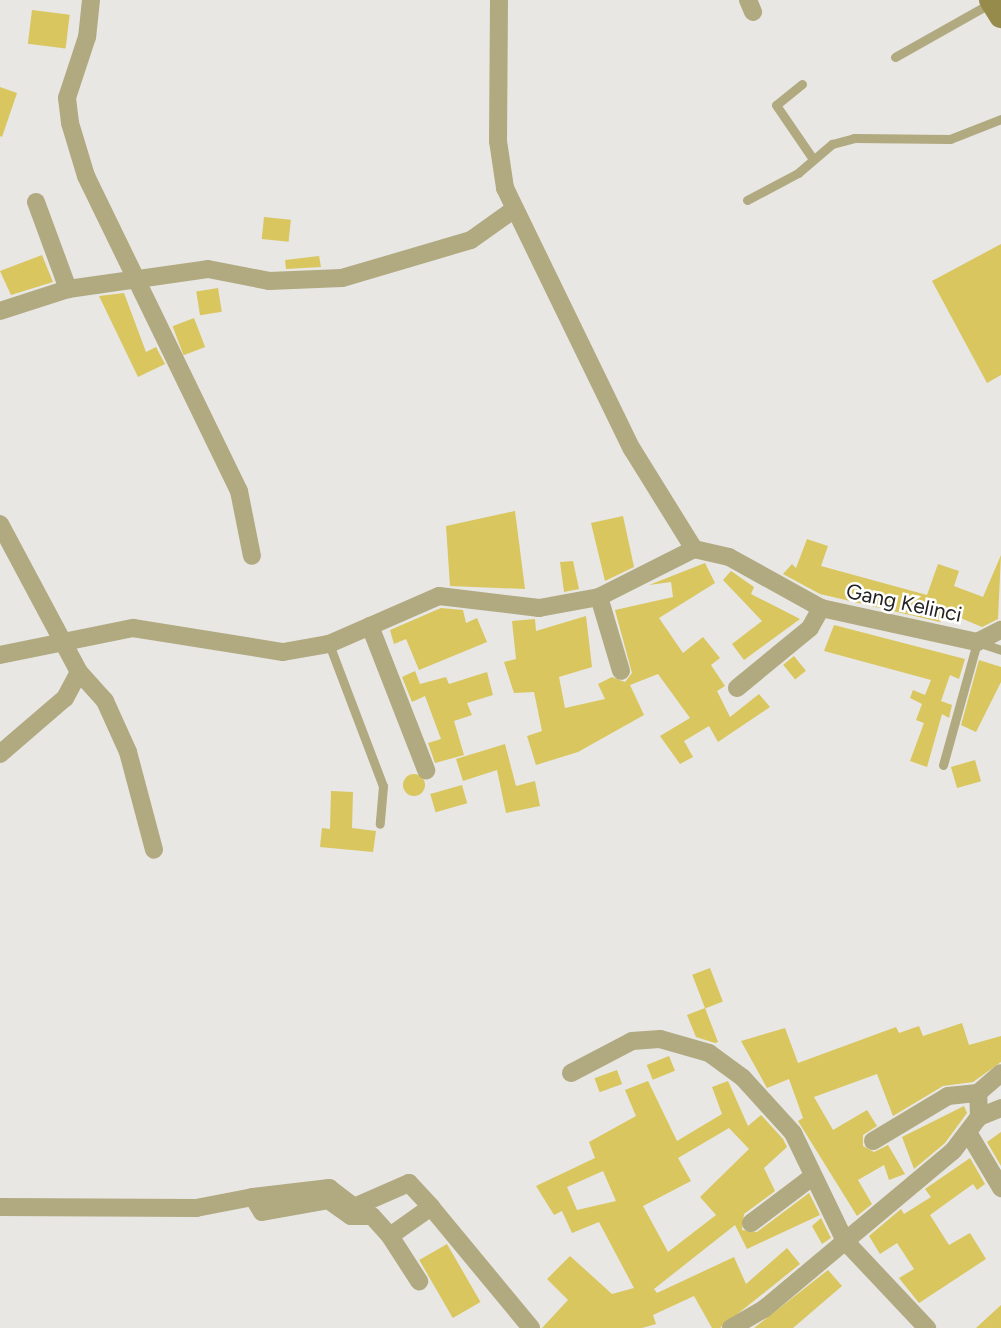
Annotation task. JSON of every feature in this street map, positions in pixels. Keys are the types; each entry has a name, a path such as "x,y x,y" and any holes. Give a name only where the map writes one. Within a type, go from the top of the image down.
{"street":[{"path":"91,0 87,37 67,97 69,123 86,176 140,276 239,491 253,556"},
{"path":"0,655 133,628 284,652 329,644 439,596 539,608 598,597 694,549 632,449 513,210 498,141 499,0"},
{"path":"36,202 68,289"},
{"path":"0,311 68,289 140,276 208,269 269,281 342,278 471,240 513,210"},
{"path":"0,524 57,642 105,701 128,752 153,850"},
{"name":"Gang Kelinci","path":"694,549 729,558 821,608 977,642 1001,630"},
{"path":"598,597 621,671"},
{"name":"Gang Kelinci","path":"737,688 810,628 821,608"},
{"path":"370,626 426,770"},
{"path":"0,754 65,698 79,672"},
{"path":"571,1073 632,1041 660,1039 709,1053 743,1078 793,1133 845,1241 927,1328"},
{"path":"873,1141 948,1096 978,1093 1001,1073"},
{"path":"731,1328 764,1309 969,1134 979,1116 978,1093"},
{"path":"979,1116 1001,1108"},
{"path":"969,1134 1001,1188"},
{"path":"751,1223 812,1177"},
{"path":"0,1207 195,1208 253,1197 329,1188 354,1207 409,1183 531,1328"},
{"path":"253,1197 262,1212 328,1200 351,1216 372,1216 390,1236 419,1281"},
{"path":"390,1236 431,1208"}],"lane":[{"path":"895,57 995,4"},
{"path":"802,83 776,105 813,159"},
{"path":"747,200 832,144 854,138 950,139 1001,119"},
{"name":"Gang Kelinci","path":"943,765 977,642 1001,650"},
{"path":"329,644 383,786 380,824"}],"building":[{"path":"32,10 70,15 66,48 28,44"},
{"path":"0,87 17,93 2,137 0,136"},
{"path":"264,217 291,220 289,242 262,239"},
{"path":"1001,244 1001,375 987,383 932,281"},
{"path":"42,255 53,282 11,295 0,271"},
{"path":"319,256 321,267 286,269 285,260"},
{"path":"218,288 222,312 200,315 196,291"},
{"path":"124,293 146,352 156,347 165,364 138,377 99,296"},
{"path":"194,318 205,347 184,355 173,326"},
{"path":"515,511 525,589 450,586 446,526"},
{"path":"623,516 634,567 605,581 591,523"},
{"path":"807,539 828,546 821,566 927,595 938,564 959,571 954,586 983,597 1001,555 998,619 982,627 944,611 940,622 820,594 783,574 792,564 796,568"},
{"path":"573,561 579,589 564,592 560,562"},
{"path":"705,563 715,583 659,618 683,653 703,637 720,658 711,665 725,686 717,691 730,717 759,694 770,707 718,742 709,726 684,741 693,757 680,764 660,736 690,718 658,674 630,685 644,715 578,752 536,765 527,736 542,731 534,692 514,693 504,662 516,659 512,621 535,619 536,631 586,616 592,667 559,677 565,708 605,699 598,684 612,677 625,682 632,673 615,610 673,597 671,582 649,585"},
{"path":"731,571 754,587 751,594 800,619 744,660 732,644 762,621 723,580"},
{"path":"441,608 463,610 466,623 477,618 487,642 419,670 406,639 394,644 390,630"},
{"path":"834,625 965,659 959,679 950,675 941,701 952,705 949,718 942,714 927,767 910,761 924,723 916,720 922,704 910,698 913,690 925,695 931,680 824,651"},
{"path":"794,656 806,671 795,680 783,665"},
{"path":"979,660 1001,667 1001,682 976,732 961,725"},
{"path":"415,671 420,684 446,677 449,684 487,672 493,695 467,703 472,715 454,721 464,755 435,763 428,743 441,739 425,696 412,702 402,677"},
{"path":"505,744 516,786 535,781 540,806 506,813 497,770 463,781 456,759"},
{"path":"975,760 981,781 957,788 951,767"},
{"path":"414,774 422,777 425,785 422,793 414,796 406,793 403,785 406,777"},
{"path":"462,785 467,803 436,812 430,794"},
{"path":"331,791 353,792 352,828 376,831 373,852 320,847 322,828 330,829"},
{"path":"710,968 723,1002 705,1008 692,975"},
{"path":"705,1008 718,1042 715,1043 696,1037 687,1015"},
{"path":"962,1023 969,1045 1001,1036 1001,1062 973,1082 943,1086 893,1116 877,1074 814,1097 833,1130 867,1110 877,1126 863,1135 863,1146 874,1152 888,1145 905,1174 889,1180 884,1165 858,1180 872,1204 857,1216 798,1121 803,1118 789,1079 767,1088 741,1041 785,1028 798,1063 896,1027 899,1033 919,1026 923,1036"},
{"path":"669,1056 675,1071 653,1080 647,1065"},
{"path":"617,1070 622,1084 600,1092 594,1078"},
{"path":"648,1081 677,1141 722,1114 712,1087 728,1081 748,1126 761,1115 787,1147 764,1168 775,1191 744,1214 742,1230 757,1232 809,1193 820,1215 747,1249 735,1225 654,1289 657,1293 734,1257 746,1284 787,1248 800,1264 720,1328 712,1328 694,1296 653,1315 656,1324 642,1328 542,1328 568,1300 547,1279 570,1256 612,1294 634,1288 599,1222 572,1233 562,1211 554,1215 536,1186 595,1158 589,1142 636,1116 625,1090","holes":["729,1128 749,1149 700,1197 716,1215 668,1252 643,1206 691,1181 678,1158","603,1171 616,1201 577,1210 567,1187"]},
{"path":"964,1106 967,1113 945,1143 914,1169 902,1137"},
{"path":"1001,1132 1001,1166 987,1142"},
{"path":"970,1158 985,1184 977,1190 973,1184 930,1215 949,1245 970,1233 986,1259 919,1303 899,1278 914,1269 897,1243 880,1254 869,1236 901,1209 904,1214 931,1197 925,1189"},
{"path":"821,1218 831,1238 822,1244 812,1226"},
{"path":"447,1244 480,1302 453,1318 419,1260"},
{"path":"828,1270 842,1286 793,1328 754,1328"},
{"path":"1001,1305 1001,1328 976,1328"}]}
